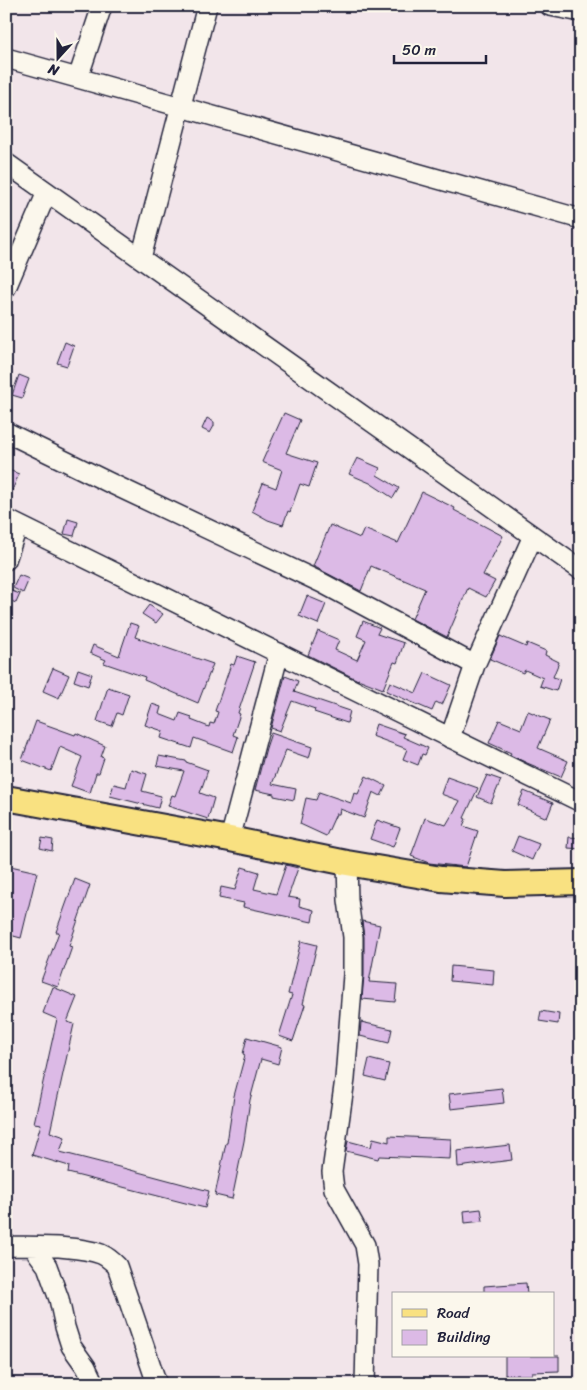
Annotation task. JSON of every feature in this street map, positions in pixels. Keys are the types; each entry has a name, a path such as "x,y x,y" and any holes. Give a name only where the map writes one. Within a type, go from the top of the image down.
{"main road":[{"path":"6,798 441,879 505,884 581,882"}],"street":[{"path":"78,78 102,6"},
{"path":"141,258 207,6"},
{"path":"550,6 581,12"},
{"path":"6,58 581,219"},
{"path":"6,162 581,570"},
{"path":"6,288 47,192"},
{"path":"6,432 322,583 475,665"},
{"path":"6,560 12,522 581,802"},
{"path":"450,738 475,665 533,536"},
{"path":"230,839 279,653"},
{"path":"347,863 348,900 353,937 353,976 345,1080 332,1172 334,1189 365,1245 368,1264 365,1384"},
{"path":"6,1246 79,1249 101,1254 118,1266 157,1384"},
{"path":"33,1247 47,1266 71,1346 86,1367 94,1384"}],"building":[{"path":"65,342 74,346 67,366 57,363"},
{"path":"19,375 29,379 22,398 12,395"},
{"path":"284,413 300,420 286,453 317,463 309,487 300,484 283,525 268,520 252,511 263,483 276,488 282,470 262,462"},
{"path":"207,418 214,422 210,433 202,429"},
{"path":"357,458 380,468 377,475 399,488 393,498 370,483 349,474"},
{"path":"6,469 19,474 6,505"},
{"path":"422,492 455,508 454,510 503,536 483,575 495,581 486,597 468,588 447,637 412,619 425,589 371,566 361,591 313,566 330,525 360,538 364,529 398,543"},
{"path":"68,519 78,522 74,536 64,534"},
{"path":"19,575 29,579 23,593 13,588"},
{"path":"6,589 20,594 16,603 6,599"},
{"path":"307,596 326,604 318,624 299,616"},
{"path":"149,605 163,614 156,623 142,614"},
{"path":"363,621 380,628 377,634 404,643 397,663 394,662 383,689 358,680 308,655 318,631 339,640 335,650 357,660 366,640 357,636"},
{"path":"130,623 139,626 135,637 213,664 198,703 144,680 145,677 104,663 106,660 90,653 93,645 119,656"},
{"path":"500,636 526,647 527,643 546,651 545,655 559,662 553,677 560,679 556,691 540,686 543,678 525,670 523,673 490,659"},
{"path":"237,656 255,662 238,713 240,714 233,735 238,737 233,752 194,738 191,748 161,738 163,731 145,725 152,704 161,707 159,714 177,721 180,713 192,717 191,720 209,727 210,723 214,724 218,712 215,711 231,664 234,665"},
{"path":"53,668 69,675 59,698 43,691"},
{"path":"78,669 92,674 88,686 74,681"},
{"path":"425,673 451,685 442,705 436,702 432,711 386,691 390,682 416,693"},
{"path":"285,676 298,681 294,692 350,711 347,723 314,712 315,709 292,701 280,731 271,728"},
{"path":"108,687 129,694 122,715 117,713 112,726 97,721"},
{"path":"528,711 550,720 538,748 568,761 561,777 510,755 511,753 489,743 499,720 521,729"},
{"path":"36,721 75,735 76,733 105,746 101,757 104,758 99,773 96,773 90,793 71,786 82,757 60,747 51,771 22,760"},
{"path":"376,724 405,734 403,737 428,748 425,755 422,754 418,765 403,759 407,749 372,736"},
{"path":"271,733 312,747 309,758 286,750 272,784 296,789 294,800 255,790"},
{"path":"159,756 186,761 208,770 200,793 214,798 208,819 168,806 172,795 175,796 184,771 157,766"},
{"path":"131,769 147,774 142,791 161,796 158,808 110,796 114,784 126,787"},
{"path":"487,775 501,780 491,803 477,797"},
{"path":"366,776 386,786 381,796 373,792 364,818 340,809 326,836 300,824 306,798 316,800 319,792 351,803 354,793 358,794"},
{"path":"447,777 478,788 464,818 466,819 463,826 478,831 466,867 429,863 411,856 425,818 446,825 460,801 441,794"},
{"path":"524,791 553,803 547,818 518,805"},
{"path":"377,820 400,828 393,847 370,839"},
{"path":"518,836 539,844 532,860 512,851"},
{"path":"569,837 581,838 581,849 568,848"},
{"path":"42,838 53,840 52,851 40,848"},
{"path":"6,865 37,872 21,938 6,934"},
{"path":"286,865 298,868 288,897 300,899 299,906 314,910 312,922 243,907 244,903 219,898 221,887 235,890 242,867 259,872 254,889 276,894"},
{"path":"75,879 90,885 69,946 72,947 58,987 41,981 59,932 56,932"},
{"path":"362,921 380,925 369,982 397,984 395,1002 362,999 364,937"},
{"path":"301,941 317,945 303,1004 305,1005 293,1041 279,1036 292,995 288,994"},
{"path":"451,966 494,970 493,985 450,981"},
{"path":"53,987 77,997 67,1022 74,1024 50,1132 65,1137 60,1152 209,1191 205,1208 68,1173 69,1166 32,1155 41,1124 34,1123 57,1019 43,1013"},
{"path":"541,1011 559,1014 558,1024 539,1021"},
{"path":"361,1022 392,1029 389,1043 360,1036"},
{"path":"247,1037 282,1047 278,1064 261,1059 250,1100 232,1199 215,1195 227,1143 234,1096 245,1055 243,1054"},
{"path":"369,1059 389,1064 385,1081 365,1076"},
{"path":"502,1088 504,1103 451,1109 449,1094"},
{"path":"389,1136 451,1139 450,1159 379,1156 378,1159 346,1151 348,1141 371,1147 373,1138 389,1142"},
{"path":"510,1145 512,1160 458,1167 457,1151"},
{"path":"481,1209 483,1221 465,1223 464,1211"},
{"path":"526,1283 527,1292 484,1292 484,1286"},
{"path":"554,1356 559,1356 559,1371 532,1372 532,1375 505,1375 505,1358 554,1358"}]}
